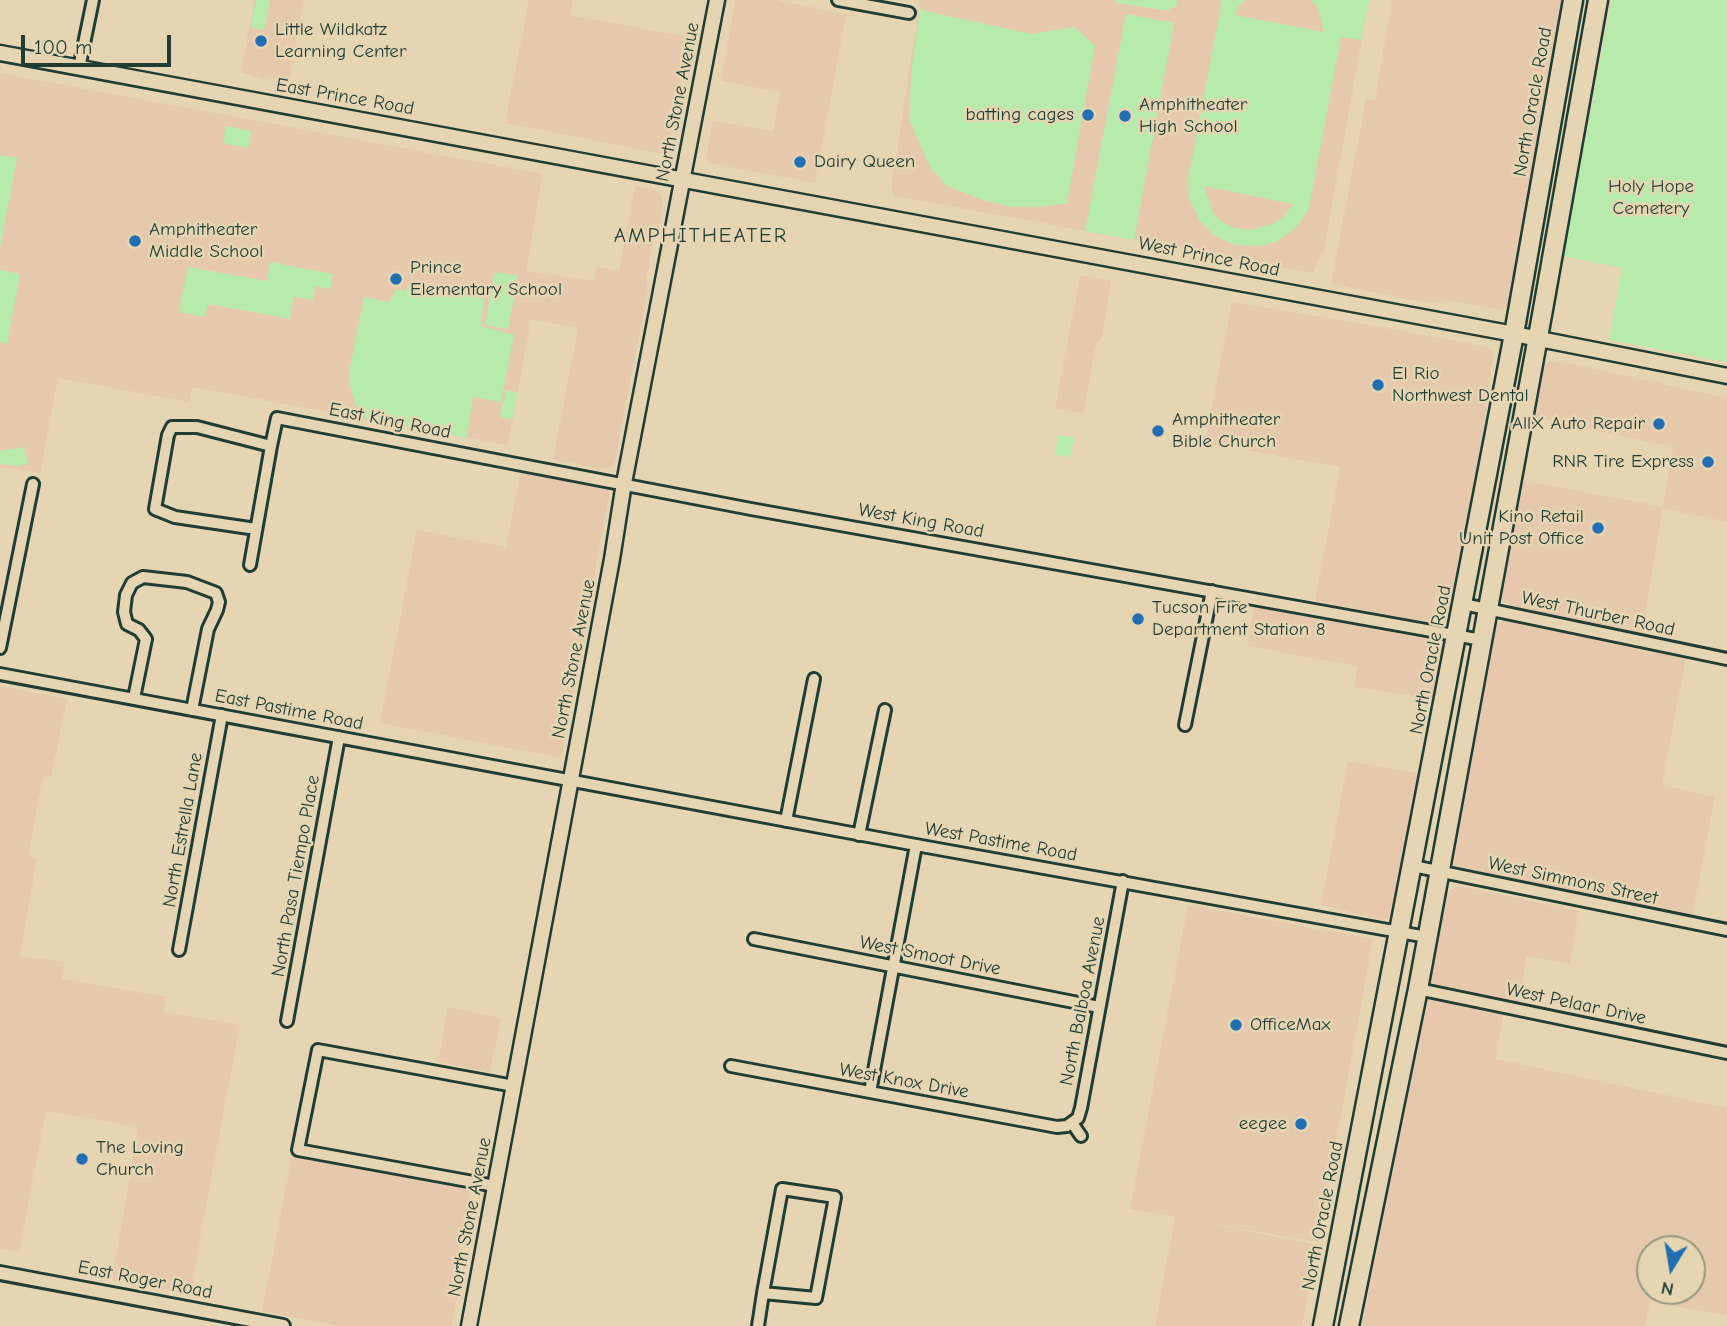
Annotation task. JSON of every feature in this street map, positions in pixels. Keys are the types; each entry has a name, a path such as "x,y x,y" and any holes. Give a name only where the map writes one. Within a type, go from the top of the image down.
{"highway":[{"name":"North Oracle Road","path":"1323,1326 1514,334 1573,0"},
{"path":"1349,1326 1418,989 1598,0"},
{"path":"1342,1229 1367,1234"}],"main road":[{"name":"North Stone Avenue","path":"469,1326 624,483 717,0"},
{"name":"East Prince Road","path":"0,53 683,178"},
{"name":"West Prince Road","path":"683,178 1538,338 1727,376"}],"street":[{"path":"79,68 93,0"},
{"path":"838,0 909,13"},
{"name":"East King Road","path":"271,446 277,418 624,483"},
{"path":"250,565 271,446 197,427 172,427 168,435 155,509 175,517 256,529"},
{"name":"West King Road","path":"624,483 759,510 1482,640"},
{"path":"0,648 33,484"},
{"path":"134,698 146,639 139,630 127,624 124,612 126,595 132,583 143,578 187,582 216,593 219,601 208,629 192,710"},
{"path":"1185,725 1212,591"},
{"name":"West Thurber Road","path":"1463,604 1727,659"},
{"name":"East Pastime Road","path":"0,674 571,781"},
{"path":"786,821 814,679"},
{"path":"859,835 885,710"},
{"name":"North Estrella Lane","path":"179,950 222,715"},
{"name":"North Pasa Tiempo Place","path":"287,1021 339,737"},
{"name":"West Pastime Road","path":"571,781 1427,937"},
{"path":"870,1092 916,845"},
{"name":"West Simmons Street","path":"1413,866 1727,930"},
{"name":"North Balboa Avenue","path":"1072,1124 1078,1118 1081,1108 1123,881"},
{"name":"West Smoot Drive","path":"754,939 1099,1007"},
{"name":"West Pelaar Drive","path":"1418,989 1727,1053"},
{"path":"495,1186 298,1150 318,1050 514,1086"},
{"name":"West Knox Drive","path":"731,1066 1057,1127 1072,1124"},
{"path":"1072,1124 1082,1136"},
{"path":"758,1326 763,1293 782,1189 835,1197 817,1298 763,1293"},
{"name":"East Roger Road","path":"0,1273 283,1326"}],"shaded area":[{"path":"254,0 304,0 289,81 241,73"},
{"path":"529,0 573,0 571,15 689,37 669,149 663,154 505,123"},
{"path":"735,0 777,0 846,15 815,183 708,163 706,157 713,121 773,131 780,92 721,81"},
{"name":"Amphitheater High School","path":"920,0 1369,0 1324,249 1313,273 895,196 891,189"},
{"path":"1392,0 1563,0 1509,304 1502,310 1454,301 1430,303 1331,284 1366,99 1375,100"},
{"path":"0,73 543,174 526,271 594,281 597,267 619,271 635,186 652,189 661,194 663,205 660,227 653,244 646,277 648,289 613,466 602,469 553,460 578,328 531,319 508,445 192,387 189,402 58,378 40,473 0,467"},
{"path":"1080,276 1111,280 1102,337 1096,344 1083,414 1055,408"},
{"path":"1232,302 1487,347 1494,352 1474,497 1451,617 1446,622 1437,624 1315,601 1340,467 1205,443"},
{"path":"1554,360 1727,398 1727,522 1663,508 1642,633 1515,607 1505,603 1500,595 1521,480 1663,507 1673,447 1533,417 1542,371 1547,362"},
{"path":"521,470 603,486 608,489 609,496 561,758 380,723 417,530 506,547"},
{"path":"1255,603 1438,640 1445,653 1435,697 1426,698 1355,687 1357,666 1247,646"},
{"path":"1503,619 1686,658 1662,785 1715,797 1692,917 1454,867 1451,854 1492,634 1494,627"},
{"path":"0,686 67,699 51,777 43,776 28,856 37,858 20,956 65,962 62,979 166,997 163,1012 240,1025 191,1295 112,1280 138,1127 46,1111 19,1252 0,1249"},
{"path":"1348,761 1421,774 1396,911 1383,920 1321,905"},
{"path":"1461,886 1579,911 1570,964 1527,956 1516,1014 1504,1013 1495,1059 1727,1108 1727,1316 1671,1305 1706,1305 1706,1235 1636,1235 1636,1305 1649,1305 1645,1326 1362,1326 1446,895 1451,889"},
{"path":"1188,905 1373,939 1318,1242 1197,1221 1317,1245 1302,1326 1155,1326 1175,1217 1130,1209"},
{"path":"448,1007 501,1018 490,1072 438,1062"},
{"path":"292,1155 470,1190 454,1277 460,1279 452,1326 339,1326 262,1311"}],"green space":[{"path":"256,0 270,0 264,30 250,27"},
{"path":"1116,0 1177,0 1176,8 1170,7 1170,11 1116,3"},
{"path":"1222,0 1245,0 1235,15 1324,32 1318,8 1311,0 1369,0 1361,40 1341,37 1309,208 1290,233 1275,242 1260,246 1235,245 1215,236 1200,221 1189,198 1188,180","holes":["1204,186 1293,204 1283,217 1273,224 1249,230 1234,228 1221,221 1212,211"]},
{"name":"Holy Hope Cemetery","path":"1612,0 1727,0 1727,362 1609,340 1622,268 1563,256"},
{"path":"920,9 1032,34 1075,27 1095,46 1067,203 1011,207 980,199 947,186 930,167 910,121 911,71"},
{"path":"1126,14 1174,23 1134,240 1085,231"},
{"path":"225,126 251,131 248,148 224,143"},
{"path":"0,155 17,158 0,249"},
{"path":"270,262 333,274 330,289 315,286 313,300 294,297 290,319 208,304 205,317 179,312 188,267 267,281"},
{"path":"0,270 20,274 7,344 0,342"},
{"path":"495,272 518,276 508,329 485,325"},
{"path":"408,285 484,298 481,326 514,335 501,402 473,397 467,438 360,417 351,390 349,373 364,297 389,302 396,289 406,291"},
{"path":"506,390 518,393 512,420 500,417"},
{"path":"1058,435 1074,437 1070,457 1055,455"},
{"path":"24,447 28,464 0,464 0,451"}],"place":[{"name":"Little Wildkatz Learning Center","path":"261,41"},
{"name":"batting cages","path":"1088,115"},
{"name":"Amphitheater High School","path":"1125,116"},
{"name":"Dairy Queen","path":"800,162"},
{"name":"Amphitheater Middle School","path":"135,241"},
{"name":"Prince Elementary School","path":"396,279"},
{"name":"El Rio Northwest Dental","path":"1378,385"},
{"name":"AllX Auto Repair","path":"1659,424"},
{"name":"Amphitheater Bible Church","path":"1158,431"},
{"name":"RNR Tire Express","path":"1708,462"},
{"name":"Kino Retail Unit Post Office","path":"1598,528"},
{"name":"Tucson Fire Department Station 8","path":"1138,619"},
{"name":"OfficeMax","path":"1236,1025"},
{"name":"eegee","path":"1301,1124"},
{"name":"The Loving Church","path":"82,1159"}],"district":[{"name":"AMPHITHEATER","path":"701,236"}]}
